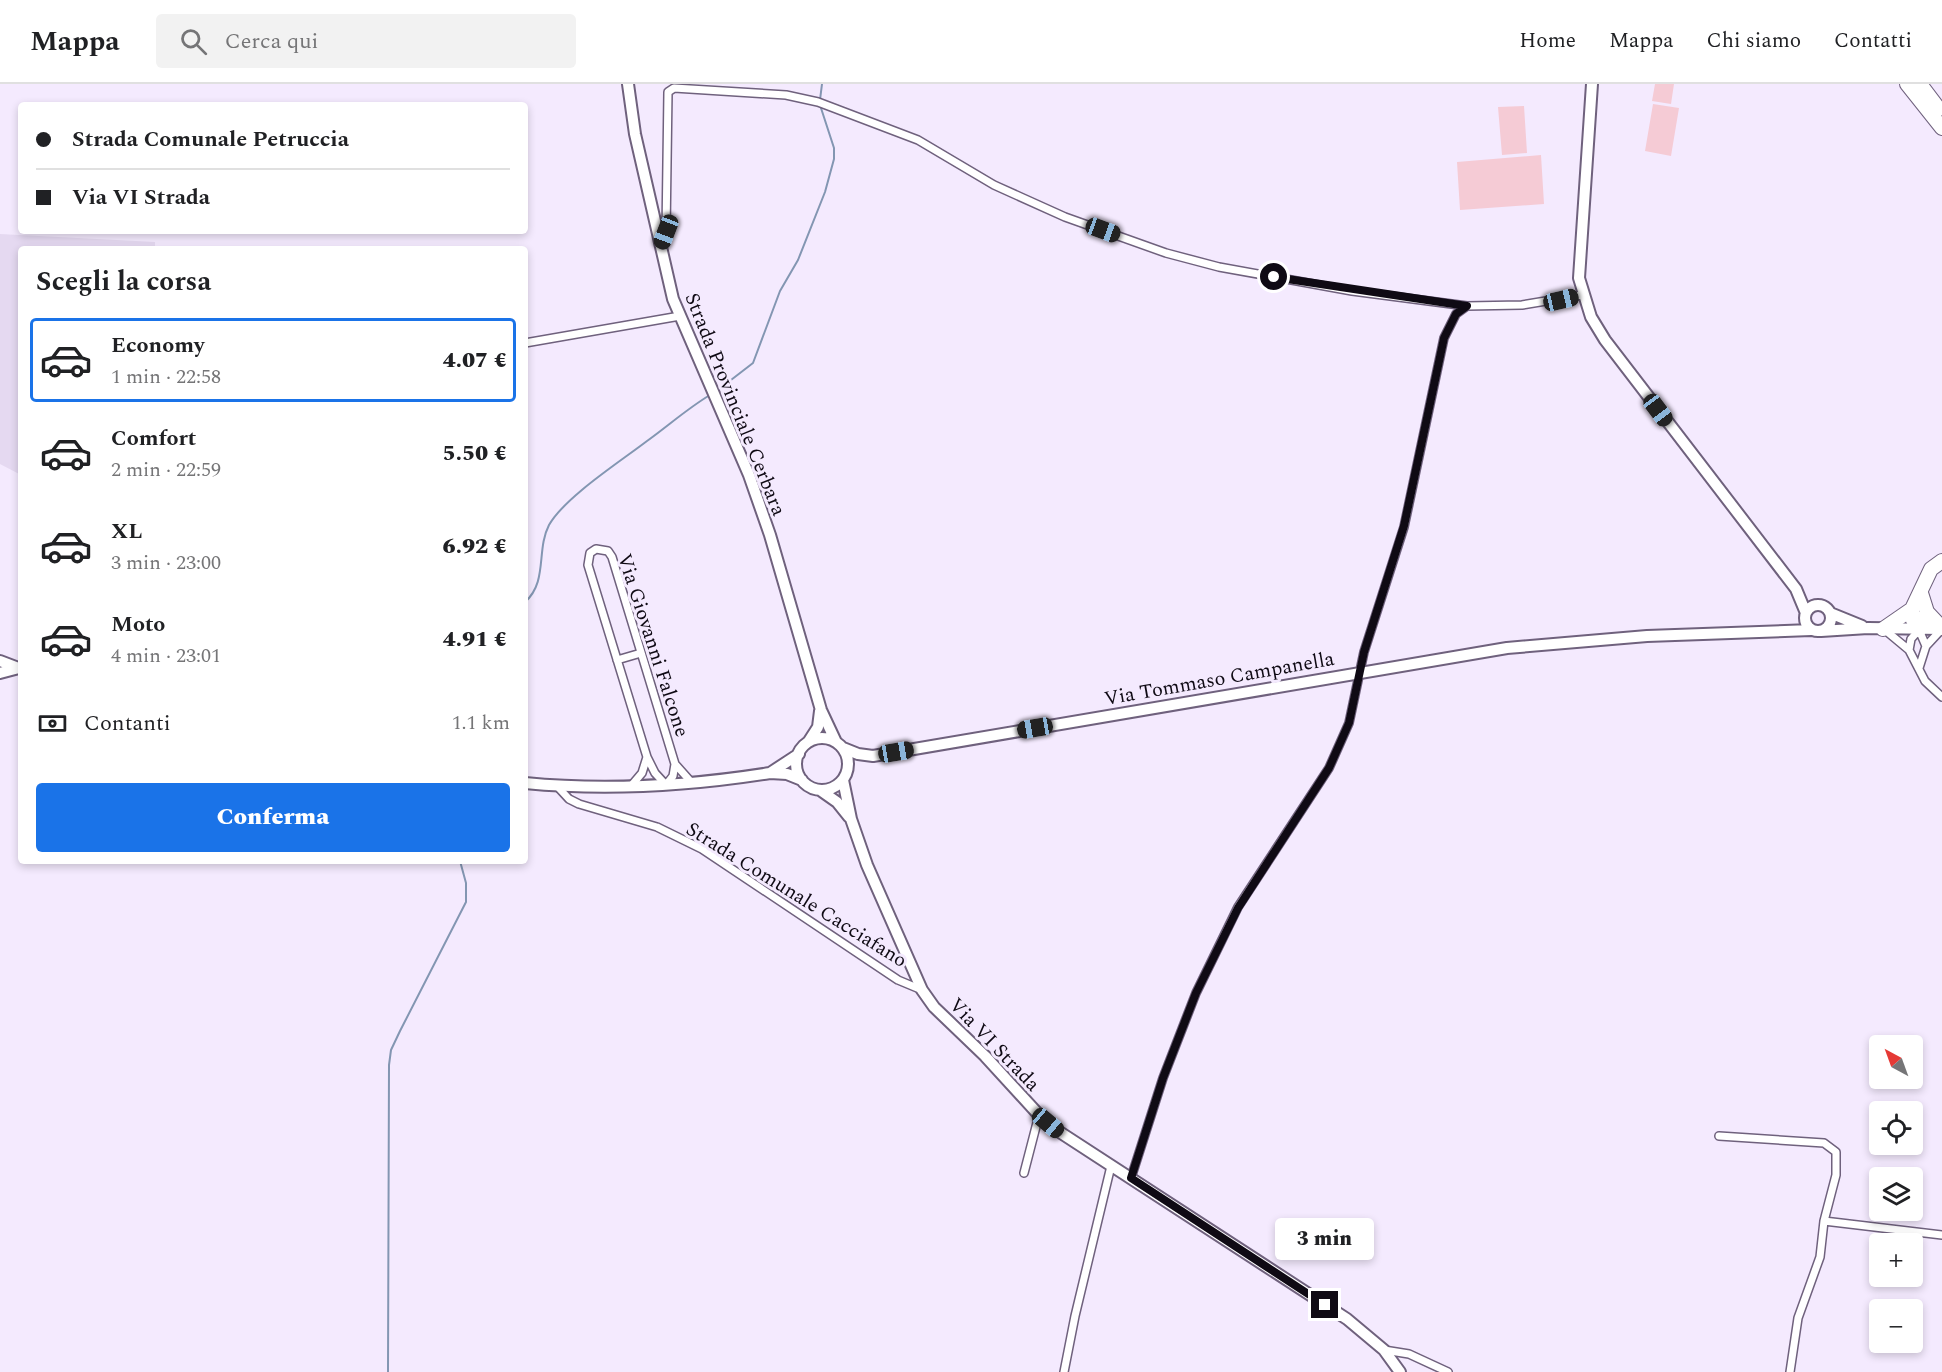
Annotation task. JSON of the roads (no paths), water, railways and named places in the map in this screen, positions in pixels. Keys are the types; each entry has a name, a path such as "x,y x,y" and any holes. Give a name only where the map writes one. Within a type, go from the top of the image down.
{"highway":[{"path":"1907,84 1942,128"},
{"path":"1920,84 1942,113"},
{"path":"1883,629 1912,609 1931,569 1942,561"},
{"path":"1921,593 1927,612 1942,629"},
{"path":"1912,609 1913,620 1919,630"},
{"path":"1919,630 1927,612"}],"main road":[{"name":"Strada Provinciale Cerbara","path":"628,84 635,134 660,248 680,316 760,505 820,710 848,760 845,776"},
{"path":"1592,84 1579,261 1582,295 1605,340 1796,589 1811,624 1831,624 1830,613"},
{"path":"1796,589 1821,605"},
{"name":"Via Tommaso Campanella","path":"1811,624 1814,606 1821,605 1830,613 1868,628"},
{"name":"Via Tommaso Campanella","path":"845,776 873,756 1507,648 1647,636 1788,631 1811,624 1883,629 1942,629"},
{"path":"0,661 18,667"},
{"path":"0,673 18,668"},
{"path":"770,773 799,754 818,727 820,710"},
{"path":"809,741 827,738 839,745"},
{"name":"Via Tommaso Campanella","path":"839,745 873,756"},
{"path":"799,754 797,768 802,780"},
{"path":"528,783 631,787 693,783 770,773 786,774 820,790 833,788 845,776"},
{"name":"Via VI Strada","path":"845,776 851,819 867,865 922,990 934,1007 985,1056 1039,1115 1058,1131 1347,1319 1384,1350 1397,1368"},
{"name":"Via VI Strada","path":"820,790 837,802 851,819"}],"street":[{"path":"660,248 666,232 668,92 674,88 775,94 821,103 918,140 994,185 1065,217 1166,253 1219,267 1352,291 1467,306 1522,305 1582,295"},
{"path":"1131,1178 1163,1078 1196,993 1238,908 1329,768 1349,723 1364,652 1404,526 1444,338 1456,314 1467,306"},
{"path":"528,342 680,316"},
{"name":"Via Giovanni Falcone","path":"675,764 673,776 666,785 655,773 647,757 588,565 590,553 596,549 608,551 612,557 675,764 693,783"},
{"path":"1883,629 1910,651 1924,681 1942,697"},
{"path":"1919,668 1926,646 1942,629"},
{"path":"1910,651 1911,639 1919,630 1926,646"},
{"path":"617,660 641,653"},
{"path":"631,787 642,773 647,757"},
{"name":"Strada Comunale Cacciafano","path":"557,786 569,799 579,804 657,827 702,849 898,980 922,990"},
{"path":"1024,1173 1039,1115"},
{"path":"1719,1136 1824,1143 1832,1147 1838,1160 1824,1221 1820,1257 1798,1318 1790,1372"},
{"path":"1064,1372 1111,1166"},
{"path":"1824,1221 1942,1235"},
{"path":"1384,1350 1409,1354 1449,1372"},
{"path":"1397,1368 1409,1354"}],"waterway":[{"path":"820,100 822,84"},
{"path":"718,390 753,363 780,291 798,260 825,192 834,159 834,148 820,105"},
{"path":"528,599 537,585 545,535 557,514 594,480 710,395"},
{"path":"388,1372 389,1065 391,1050 466,902 466,883 461,864"}]}
